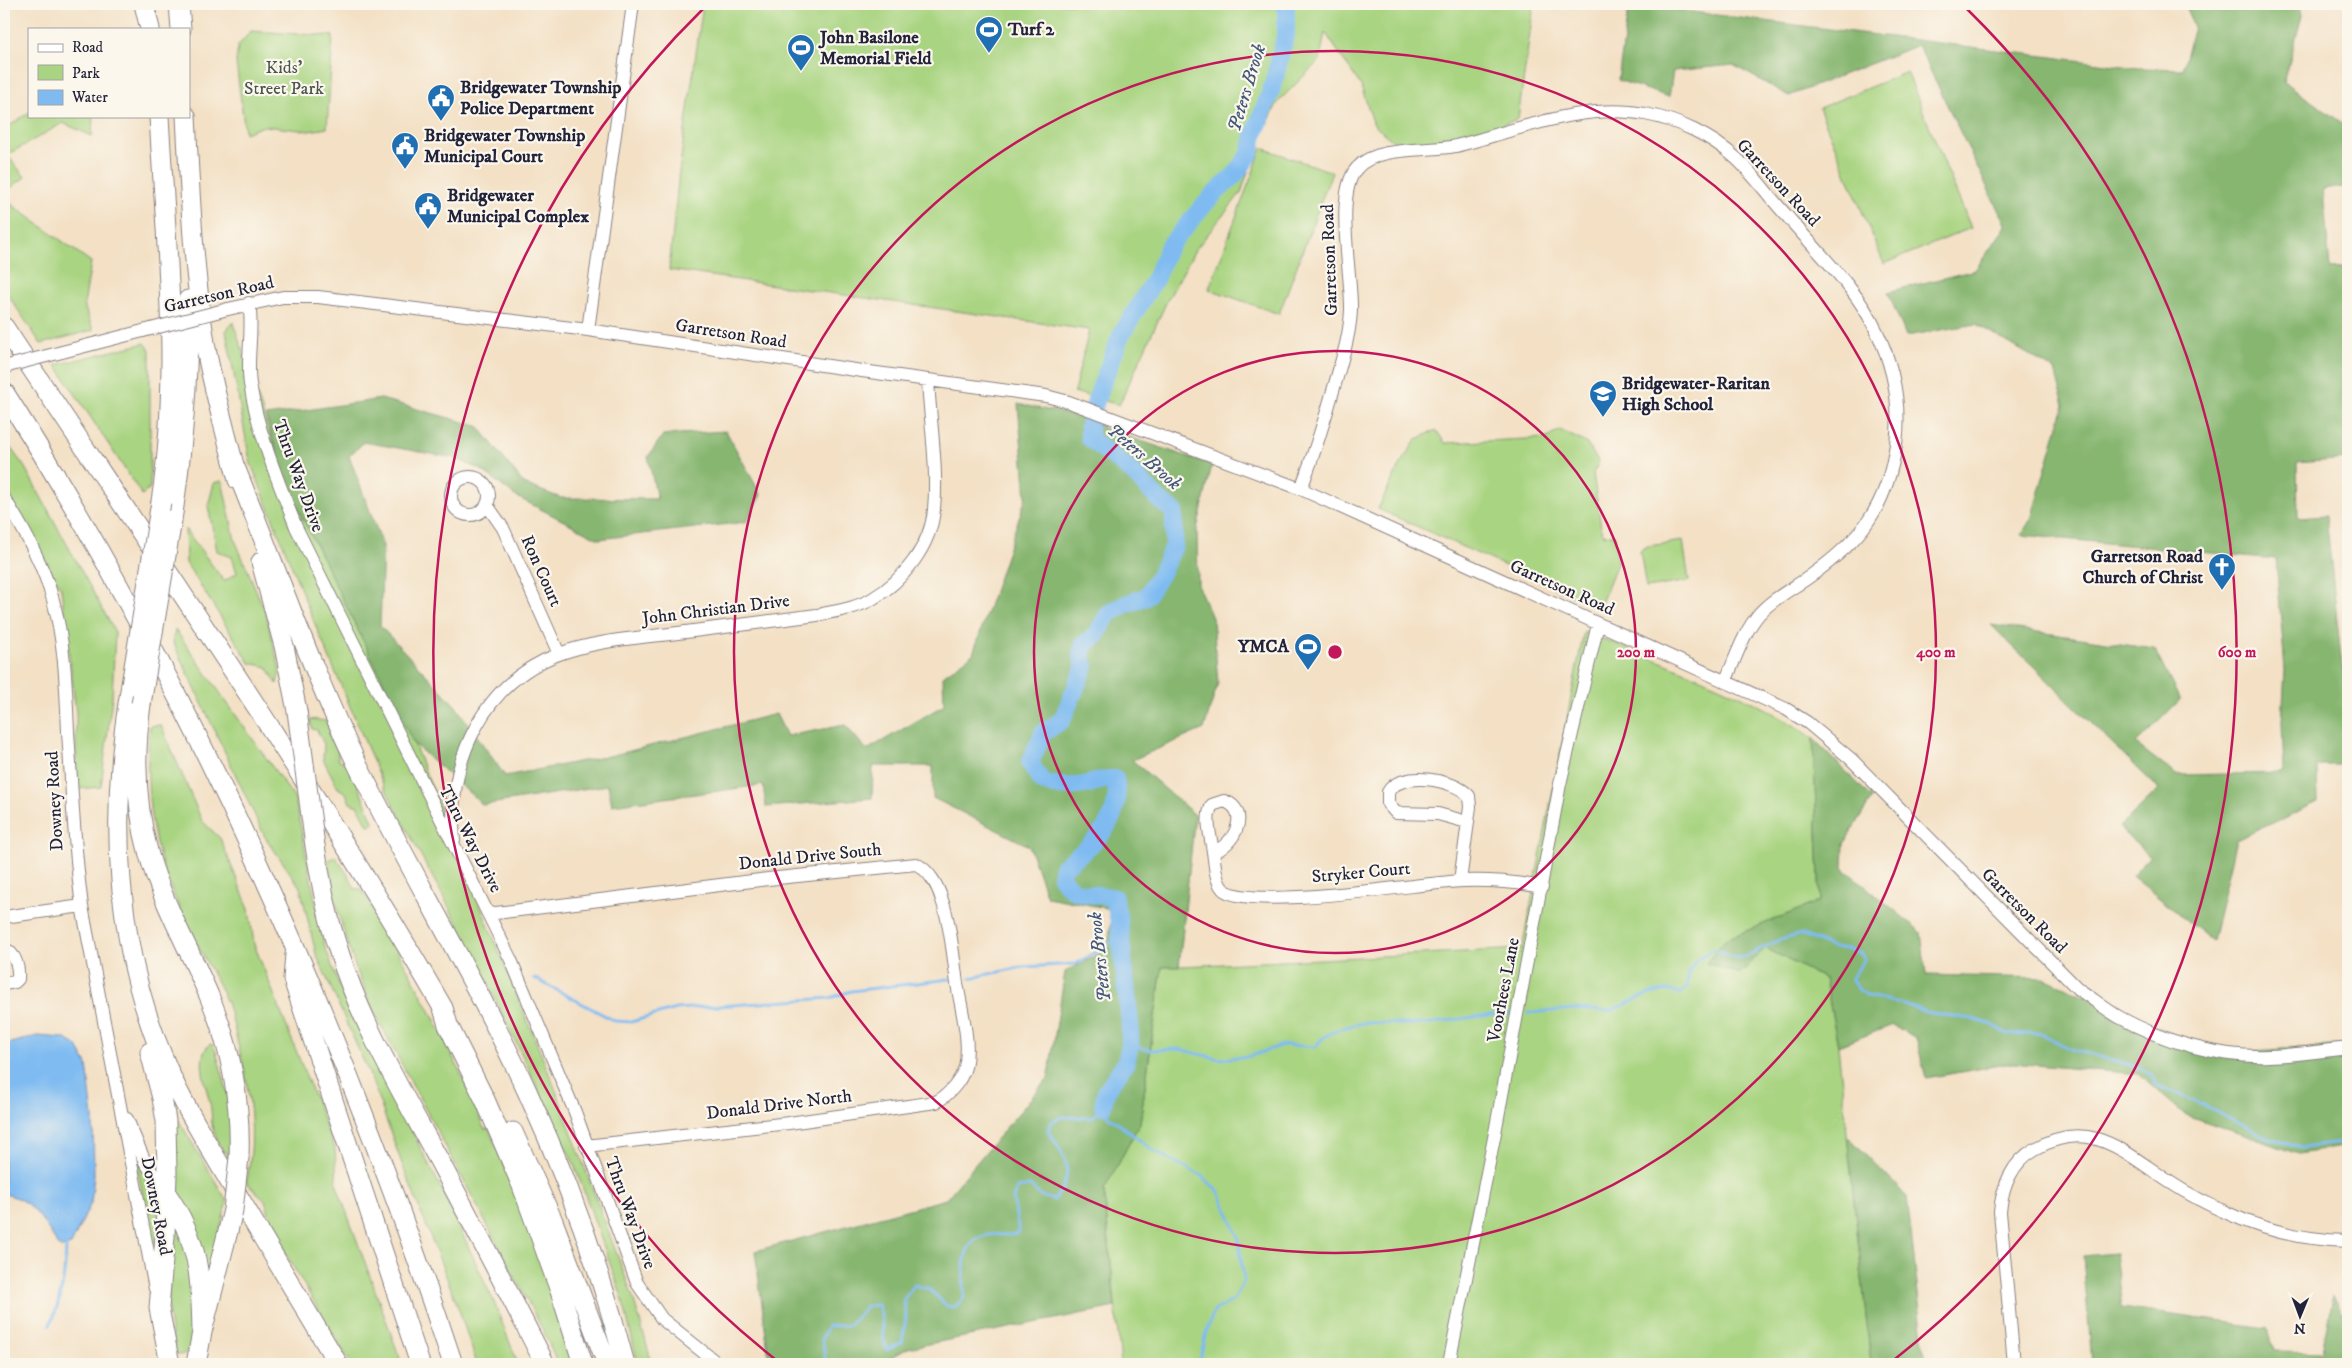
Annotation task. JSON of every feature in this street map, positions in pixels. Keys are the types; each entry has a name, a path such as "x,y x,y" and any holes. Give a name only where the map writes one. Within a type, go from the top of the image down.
{"highway":[{"path":"144,4 152,28"},
{"path":"152,4 152,28"},
{"path":"179,4 180,28"},
{"path":"159,118 172,362 171,421 161,502 131,685 120,766 119,855 130,942 145,1006 166,1066 192,1118 338,1364"},
{"path":"186,118 192,222 206,344 219,406 284,646 297,711 315,846 328,916 338,951 358,1003 399,1086 513,1299 545,1364"},
{"path":"192,222 185,233 188,284 187,392 180,461 141,704 136,763 140,815 144,836 156,877 210,998 222,1030 234,1081 238,1118 239,1157 233,1210 194,1362"},
{"path":"4,327 236,675 377,894 443,1008 448,1025 486,1102 522,1186 560,1291 583,1364"},
{"path":"4,392 97,549 155,657 238,823 296,952 341,1059 388,1179 452,1364"},
{"path":"235,467 307,648 344,734 411,871 503,1042 549,1141 586,1238 625,1364"},
{"path":"296,952 293,979 420,1364"},
{"path":"145,1006 144,1030 165,1110 167,1148 166,1193 159,1308 172,1363"},
{"path":"443,1008 456,1021 520,1147 575,1275 607,1364"},
{"path":"166,1193 190,1234 200,1277 202,1332"}],"street":[{"path":"588,330 633,4"},
{"name":"Garretson Road","path":"1302,489 1348,336 1351,295 1346,192 1357,168 1372,157 1444,148 1592,112 1619,111 1645,114 1694,130 1736,158 1864,308 1884,347 1893,378 1897,402 1895,446 1888,477 1872,514 1861,532 1838,557 1759,614 1746,635 1725,682"},
{"name":"Garretson Road","path":"4,367 249,303 283,297 309,297 588,330 1046,396 1069,402 1117,418 1302,489 1786,710 1826,737 1851,759 2078,989 2135,1026 2176,1041 2241,1055 2268,1056 2348,1048"},
{"name":"Thru Way Drive","path":"249,303 250,383 272,466 304,544 511,960 575,1112 631,1269 644,1296 662,1320 718,1364"},
{"name":"John Christian Drive","path":"455,848 452,820 454,793 462,756 476,724 487,708 515,680 545,660 594,644 825,613 849,608 871,600 900,578 914,561 930,527 934,510 928,380"},
{"name":"Downey Road","path":"4,498 32,546 52,599 58,622 64,661 75,854 82,906 159,1308"},
{"name":"Ron Court","path":"487,505 503,528 559,654"},
{"name":"Voorhees Lane","path":"1449,1364 1542,887 1560,784 1598,624"},
{"path":"1460,881 1467,822 1469,796 1448,784 1408,780 1395,783 1388,792 1388,804 1396,813 1438,814 1467,822"},
{"name":"Stryker Court","path":"1213,852 1222,887 1234,894 1245,897 1292,897 1460,881 1505,881 1542,887"},
{"name":"Donald Drive South","path":"488,914 768,879 916,864 923,867 932,879 942,899 948,925 966,1043 966,1066 963,1073"},
{"path":"4,917 82,906"},
{"path":"4,949 13,956 18,979 15,982 4,984"},
{"name":"Donald Drive North","path":"586,1146 788,1123 936,1102 951,1090 963,1073"},
{"name":"Downey Road","path":"122,1110 145,1162 166,1193"},
{"path":"2014,1364 2000,1212 2001,1195 2007,1179 2029,1152 2058,1139 2071,1136 2086,1136 2116,1145 2192,1196 2268,1230 2290,1235 2348,1241"}],"green space":[{"path":"703,4 1534,4 1518,119 1470,136 1400,147 1374,125 1361,86 1325,32 1320,60 1278,102 1256,148 1241,193 1195,250 1167,301 1119,405 1074,392 1089,330 669,270 679,172"},
{"path":"1629,4 2139,68 2183,69 2194,27 2184,4 2300,4 2302,16 2284,82 2348,127 2348,186 2323,190 2330,269 2348,268 2348,459 2297,463 2298,518 2326,516 2342,667 2348,683 2348,765 2317,765 2318,802 2236,840 2212,941 2132,876 2150,857 2119,827 2159,789 1991,625 2154,649 2180,700 2136,744 2176,775 2284,773 2282,722 2285,670 2276,559 2021,535 2031,519 2064,405 2055,370 1976,324 1906,336 1888,292 1975,270 2006,226 1918,45 1789,96 1733,65 1673,71 1669,97 1618,80"},
{"name":"Kids' Street Park","path":"251,31 333,36 327,128 309,131 264,126 245,133 236,62 238,46"},
{"path":"1907,72 1971,228 1884,264 1819,108"},
{"path":"28,113 28,118 93,118 92,136 63,123 7,155 25,177 4,193 4,130"},
{"path":"1262,148 1332,172 1279,314 1209,289"},
{"path":"4,199 91,262 84,305 93,330 41,344 4,289"},
{"path":"233,322 287,486 414,744 557,1093 634,1300 652,1364 638,1364 622,1297 574,1164 471,948 385,789 309,610 250,461 226,331"},
{"path":"145,343 150,350 150,488 142,495 56,365"},
{"path":"381,399 478,426 524,484 561,498 657,499 648,457 663,435 726,431 761,495 746,522 599,539 515,496 482,470 454,458 364,442 349,456 383,546 380,626 455,705 505,776 614,755 776,714 787,736 845,725 867,750 944,705 943,676 973,654 1026,497 1018,404 1072,415 1100,427 1212,465 1197,529 1198,586 1213,620 1218,683 1204,729 1132,760 1195,815 1179,967 1162,967 1140,1123 1104,1190 1115,1307 908,1348 880,1364 765,1364 769,1358 755,1251 946,1199 1048,1078 1065,972 1108,949 1112,909 1047,897 1029,846 933,798 933,766 873,766 872,798 766,807 763,785 612,805 608,785 483,805 414,744 287,486 266,416"},
{"path":"1436,430 1445,443 1547,438 1560,430 1586,443 1599,462 1593,473 1602,534 1615,535 1617,563 1599,608 1378,509 1400,464 1417,439"},
{"path":"4,439 24,466 115,632 112,698 101,787 76,789 76,713 61,588 4,489"},
{"path":"222,481 235,540 266,614 280,670 277,684 267,667 250,663 186,563 185,529 224,581 237,573 232,557 217,551 208,506 214,483"},
{"path":"1683,541 1689,581 1646,588 1640,550 1648,546"},
{"path":"175,629 295,799 324,944 344,999 442,1190 494,1302 518,1364 477,1364 457,1304 402,1164 371,1078 316,954 300,887 265,837 173,642"},
{"path":"1584,631 1702,678 1760,706 1813,738 1820,901 1727,939 1765,948 1825,979 1838,1046 1871,1364 1121,1364 1104,1190 1140,1123 1162,967 1522,949"},
{"path":"310,719 327,721 338,743 338,760 349,764 374,824 368,825 358,806 350,803 346,793 338,788 323,759 324,744 317,730 312,729"},
{"path":"161,725 202,821 220,838 249,909 254,944 335,1149 337,1186 402,1364 351,1364 290,1261 273,1226 265,1200 246,1182 250,1164 252,1129 245,1075 232,1017 165,873 151,819 148,782 150,726"},
{"path":"1813,738 1872,798 1844,844 1843,868 1921,932 1926,975 2044,978 2217,1053 2348,1045 2348,1146 2298,1154 2184,1114 2138,1074 2012,1063 1926,1078 1916,1038 1893,1025 1838,1046 1825,979 1765,948 1740,974 1706,963 1726,939 1820,901"},
{"path":"335,856 355,889 361,889 395,947 443,1036 484,1129 489,1129 531,1231 575,1364 558,1364 543,1330 374,1012 352,957 335,900 328,861"},
{"path":"210,1044 213,1045 216,1052 230,1105 233,1133 232,1145 228,1156 216,1138 213,1129 211,1109 203,1075 203,1058 205,1050"},
{"path":"171,1105 173,1105 177,1112 176,1116 227,1201 208,1280 176,1191"},
{"path":"1847,1135 1907,1197 1926,1364 1871,1364"},
{"path":"135,1156 158,1192 157,1269"},
{"path":"175,1215 191,1250 194,1345 189,1351 181,1355 176,1354 168,1305"},
{"path":"2115,1253 2122,1308 2267,1328 2275,1351 2322,1352 2332,1296 2348,1319 2348,1364 2092,1364 2083,1256"}],"water":[{"path":"37,1036 64,1038 76,1045 87,1064 93,1118 94,1175 91,1203 71,1245 60,1248 38,1214 31,1207 15,1197 4,1194 4,1045"}],"waterway":[{"name":"Peters Brook","path":"1103,1106 1106,1091 1126,1062 1130,1045 1130,1024 1119,921 1114,898 1078,892 1072,889 1061,877 1063,867 1095,841 1111,819 1117,794 1115,779 1107,779 1084,785 1052,785 1042,782 1030,763 1043,733 1062,720 1085,666 1081,655 1084,644 1095,637 1109,613 1126,604 1146,597 1160,575 1174,546 1174,511 1160,501 1131,471 1089,438 1089,425 1097,397 1121,335 1155,279 1169,246 1211,197 1235,175 1250,154 1254,135 1273,85 1286,33 1286,4"},
{"path":"1528,1013 1575,1009 1610,1011 1649,994 1668,990 1680,994 1687,988 1691,968 1698,959 1708,952 1715,949 1729,956 1742,958 1779,940 1801,934 1834,948 1850,949 1862,954 1864,960 1851,979 1859,990 1868,996 1904,1004 1926,1012 1972,1019 1990,1024 2007,1034 2039,1033 2073,1050 2132,1065 2153,1075 2155,1085 2177,1093 2267,1137 2301,1148 2348,1142"},
{"path":"970,978 1023,967 1076,964 1120,937"},
{"path":"534,978 615,1021 631,1022 676,1009 830,998 851,991 950,979"},
{"path":"1130,1045 1150,1050 1179,1049 1220,1059 1251,1056 1283,1045 1316,1047 1327,1035 1358,1024 1419,1024 1487,1015 1510,1014"},
{"path":"826,1364 822,1338 828,1326 849,1325 867,1306 878,1305 882,1317 883,1339 887,1350 902,1342 906,1318 904,1299 914,1285 929,1289 947,1306 955,1307 964,1298 965,1260 967,1251 972,1244 978,1238 988,1235 1012,1235 1019,1232 1013,1198 1017,1188 1030,1186 1041,1196 1054,1200 1061,1190 1067,1173 1066,1165 1060,1149 1048,1131 1051,1122 1062,1117 1092,1118 1103,1106 1108,1116 1154,1151 1202,1176 1219,1192 1238,1236 1244,1281 1234,1300 1214,1311 1206,1332 1199,1364"},
{"path":"50,1325 62,1286 66,1246"}],"place":[{"name":"Turf 2","path":"989,54"},
{"name":"John Basilone Memorial Field","path":"801,72"},
{"name":"Bridgewater Township Police Department","path":"441,122"},
{"name":"Bridgewater Township Municipal Court","path":"405,170"},
{"name":"Bridgewater Municipal Complex","path":"428,230"},
{"name":"Bridgewater-Raritan High School","path":"1603,418"},
{"name":"Garretson Road Church of Christ","path":"2222,591"},
{"name":"YMCA","path":"1308,671"}]}
